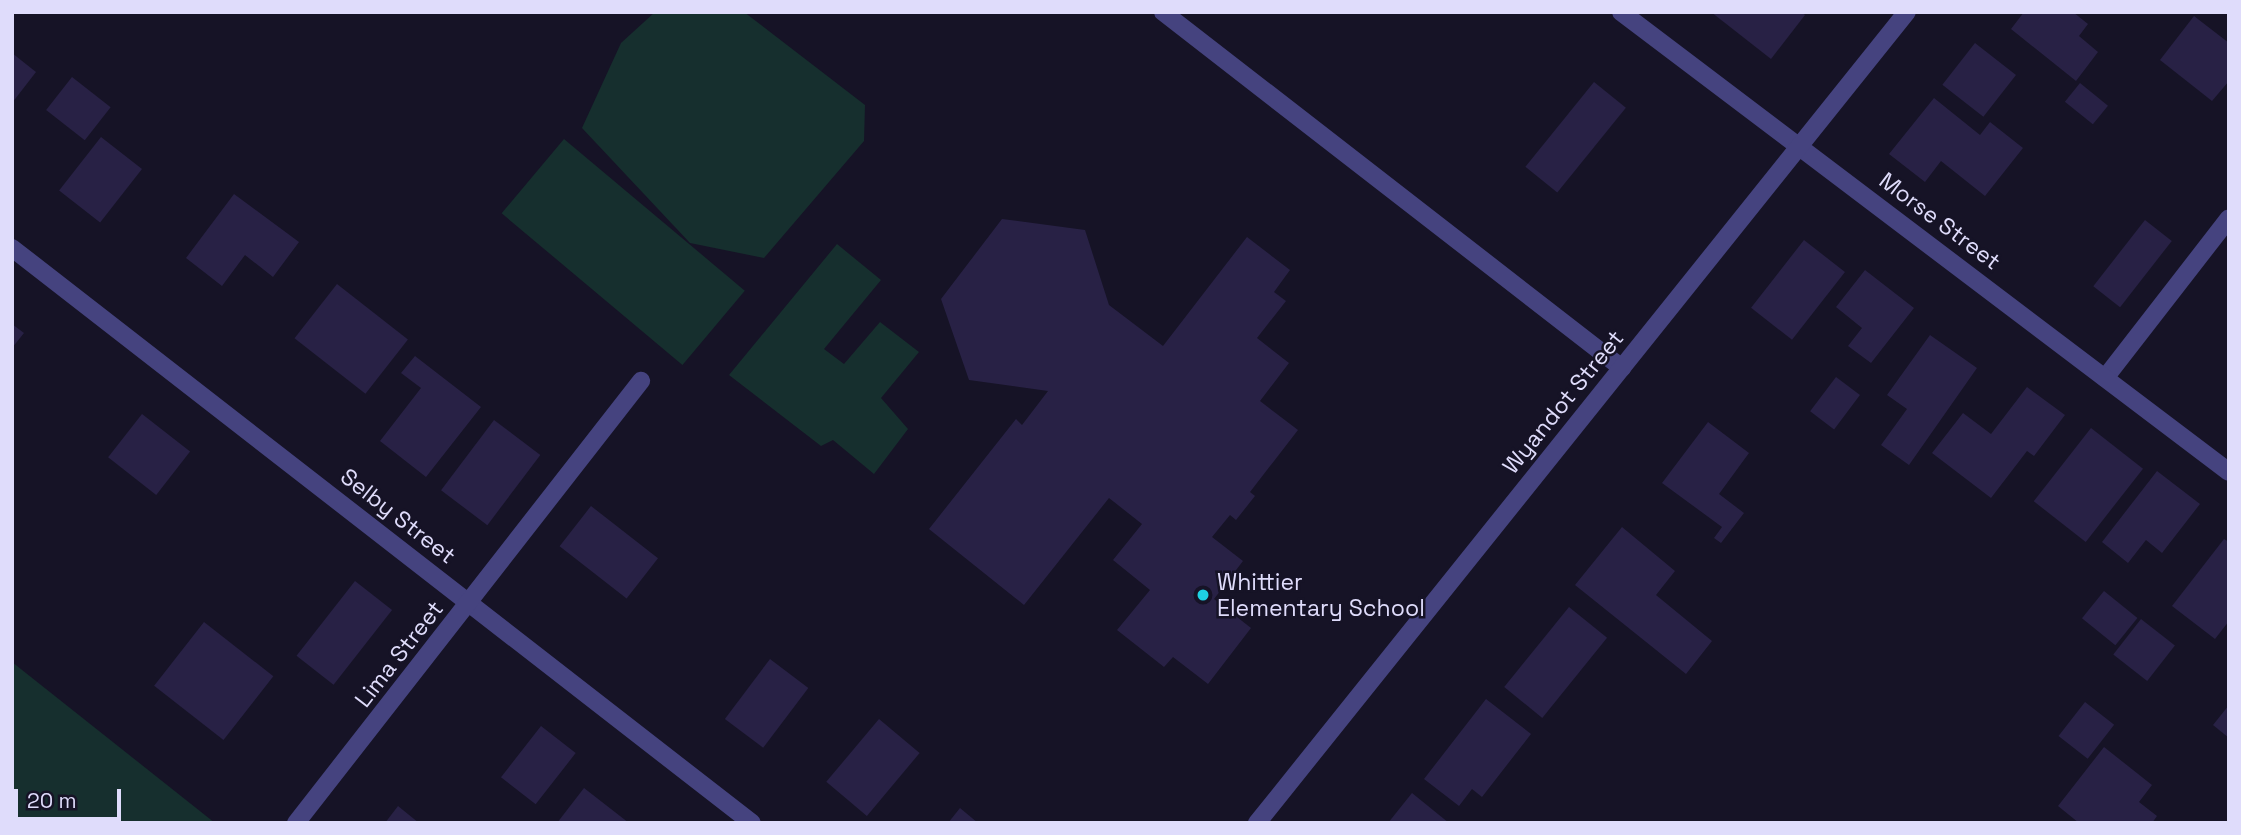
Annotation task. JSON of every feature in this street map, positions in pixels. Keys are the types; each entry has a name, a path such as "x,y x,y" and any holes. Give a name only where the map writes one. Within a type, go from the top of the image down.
{"street":[{"path":"1163,12 1622,368"},
{"name":"Morse Street","path":"1621,12 2229,472"},
{"name":"Wyandot Street","path":"1257,823 1907,12"},
{"path":"2105,378 2229,218"},
{"name":"Selby Street","path":"12,248 752,823"},
{"name":"Lima Street","path":"296,823 641,382"}],"green space":[{"path":"655,12 744,12 865,105 864,141 764,258 690,243 582,128 621,43"},
{"path":"564,139 745,291 682,365 502,213"},
{"path":"837,244 881,280 824,349 844,364 880,322 919,352 881,398 908,429 874,474 833,440 821,446 729,375"},
{"path":"12,662 215,823 12,823"}],"building":[{"path":"1711,12 1801,12 1805,15 1771,59"},
{"path":"2024,12 2073,12 2088,24 2079,36 2098,52 2076,81 2011,29"},
{"path":"2194,16 2229,43 2229,81 2212,101 2160,60"},
{"path":"1975,43 2016,75 1983,117 1942,85"},
{"path":"12,53 36,72 12,103"},
{"path":"72,77 111,107 85,140 46,110"},
{"path":"1594,82 1626,108 1557,193 1525,167"},
{"path":"2080,83 2108,106 2093,124 2065,102"},
{"path":"1934,98 1980,135 1990,122 2023,148 1985,196 1941,161 1925,182 1889,154"},
{"path":"101,137 142,169 100,223 59,191"},
{"path":"234,194 299,242 273,277 245,255 222,286 186,258"},
{"path":"1002,219 1085,230 1109,305 1163,346 1247,237 1290,270 1274,292 1286,301 1257,338 1289,363 1260,401 1298,430 1250,492 1255,496 1236,520 1230,515 1212,537 1243,561 1214,599 1251,628 1208,684 1173,657 1164,667 1117,630 1150,590 1113,560 1142,524 1109,498 1024,605 929,529 1016,419 1022,425 1048,391 969,380 941,299"},
{"path":"2145,220 2172,241 2120,307 2093,286"},
{"path":"1804,240 1845,272 1792,340 1751,308"},
{"path":"1865,270 1914,308 1871,363 1848,346 1862,328 1836,307"},
{"path":"337,284 408,339 365,394 295,338"},
{"path":"12,324 24,333 12,348"},
{"path":"1930,335 1977,368 1909,465 1881,445 1907,409 1887,395"},
{"path":"415,356 481,407 426,477 380,441 421,388 401,373"},
{"path":"1836,377 1860,395 1834,429 1810,411"},
{"path":"2027,387 2065,415 2034,456 2027,451 1991,498 1932,453 1963,413 1991,434"},
{"path":"142,414 190,452 156,495 108,457"},
{"path":"494,420 540,455 487,525 441,490"},
{"path":"1708,422 1749,453 1719,494 1744,513 1721,543 1714,538 1722,527 1662,483"},
{"path":"2091,428 2143,469 2086,542 2034,501"},
{"path":"2157,471 2200,504 2162,553 2146,540 2128,563 2102,542"},
{"path":"591,506 658,558 627,599 560,546"},
{"path":"1622,527 1675,571 1656,595 1712,641 1686,674 1575,585"},
{"path":"2224,539 2229,542 2229,621 2215,639 2172,606"},
{"path":"355,581 392,610 334,685 297,656"},
{"path":"2104,591 2137,618 2115,645 2082,618"},
{"path":"1569,607 1607,638 1542,718 1504,687"},
{"path":"2141,619 2175,645 2147,681 2113,654"},
{"path":"204,622 273,676 223,740 154,686"},
{"path":"770,659 808,688 763,748 725,719"},
{"path":"1486,699 1531,734 1482,797 1472,789 1459,806 1424,779"},
{"path":"2085,702 2114,725 2088,759 2059,736"},
{"path":"2229,705 2229,738 2213,725"},
{"path":"879,719 920,753 867,816 826,782"},
{"path":"541,726 576,753 536,804 501,777"},
{"path":"2104,747 2152,785 2139,802 2157,816 2152,823 2079,823 2058,806"},
{"path":"584,788 629,823 557,823"},
{"path":"1412,793 1449,823 1388,823"},
{"path":"398,806 419,823 385,823"},
{"path":"960,808 978,823 948,823"}],"place":[{"name":"Whittier Elementary School","path":"1203,595"}]}
